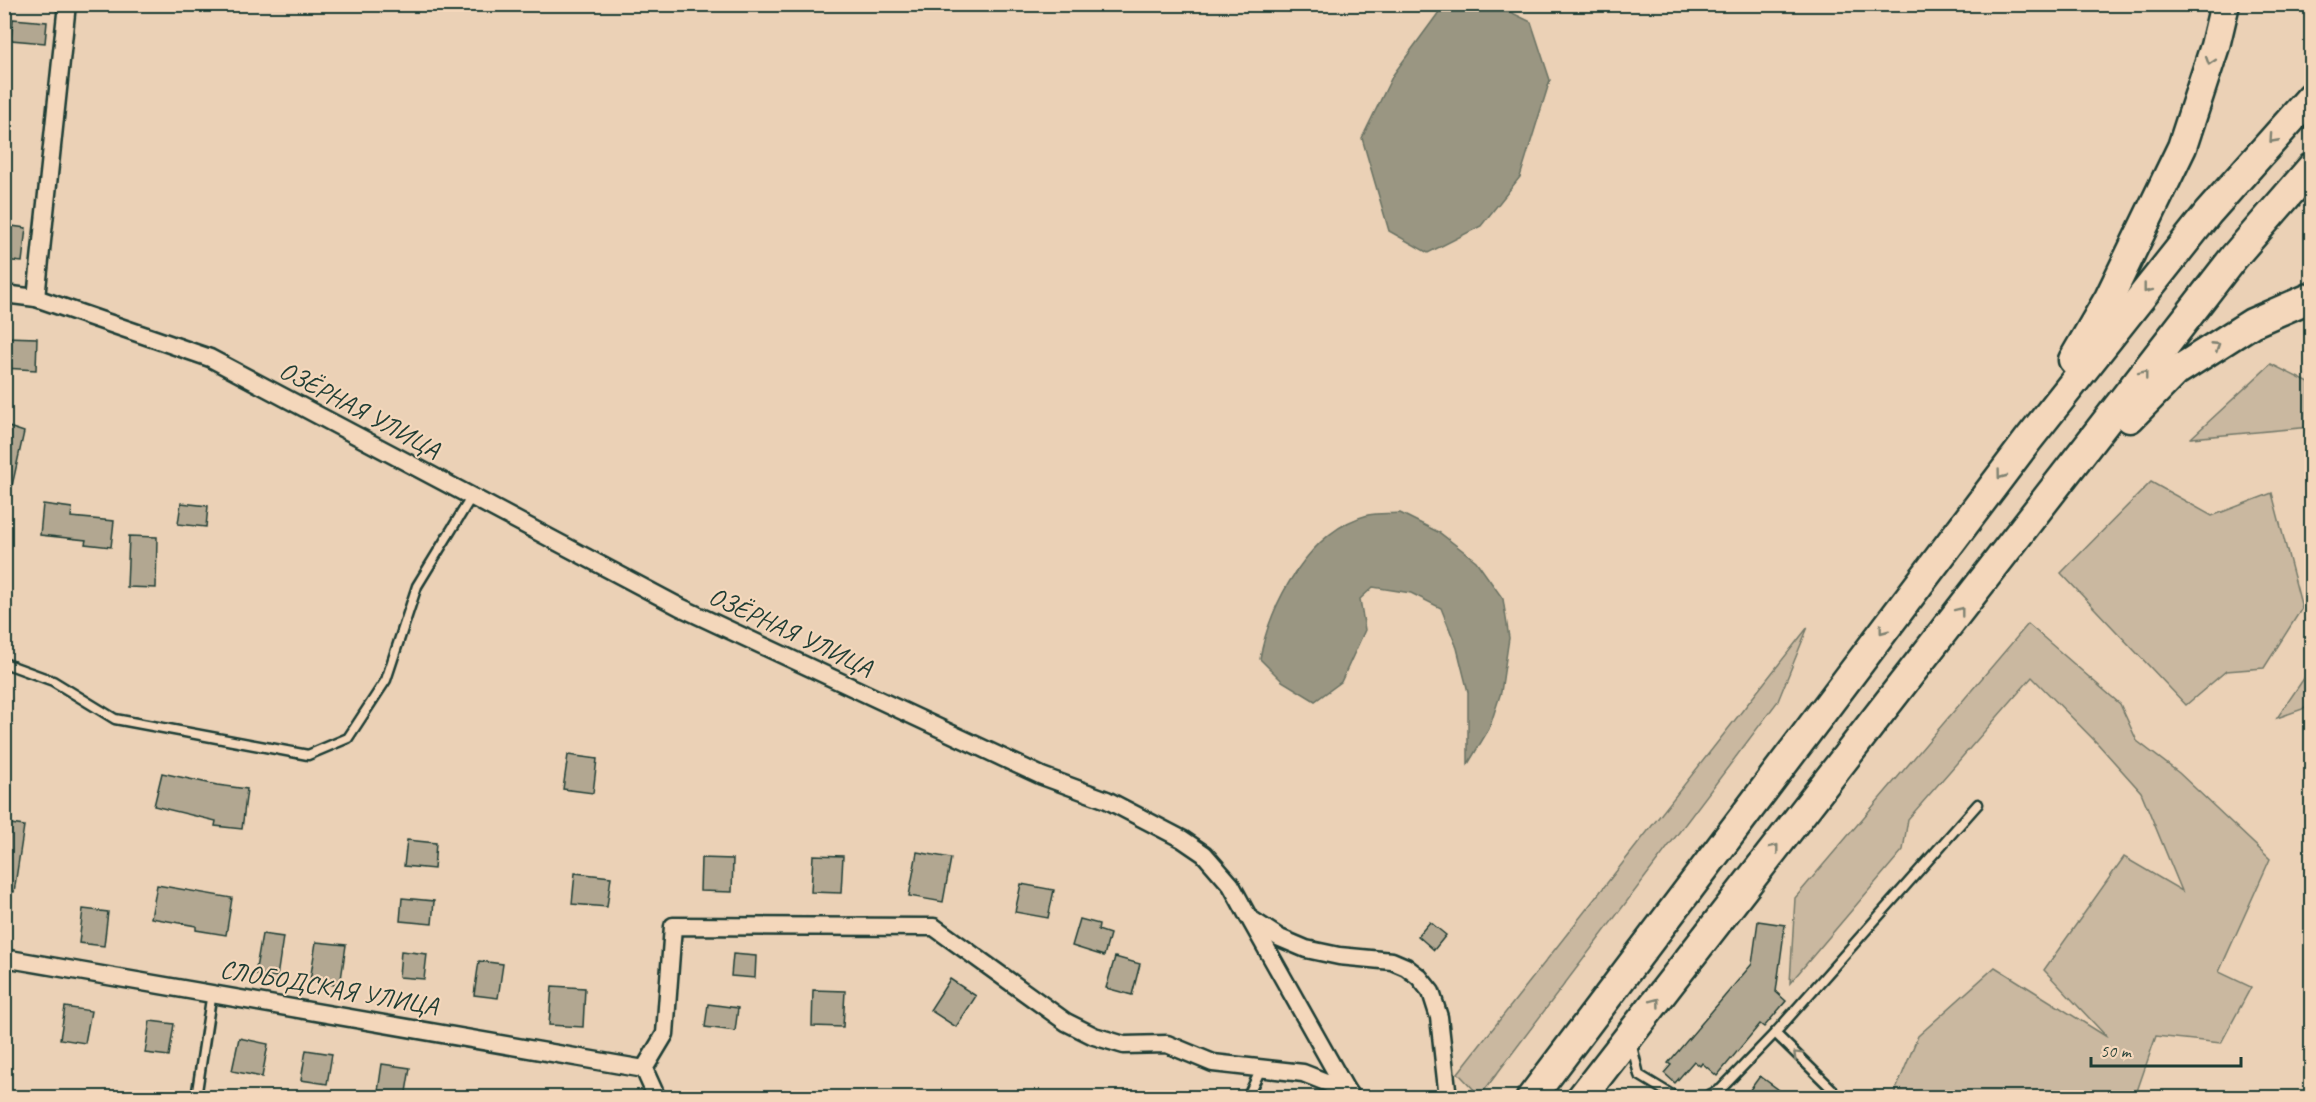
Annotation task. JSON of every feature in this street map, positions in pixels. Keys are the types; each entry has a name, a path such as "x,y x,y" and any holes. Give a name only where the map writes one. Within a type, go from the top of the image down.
{"highway":[{"path":"2028,440 2109,298 2182,147 2215,46 2225,4"},
{"path":"1531,1098 2028,440 2208,213 2312,96"},
{"path":"1581,1098 2234,257 2312,167"},
{"path":"2036,514 2175,372 2252,323 2312,297"}],"street":[{"path":"36,298 67,4"},
{"name":"ОЗЁРНАЯ УЛИЦА","path":"4,294 36,298 210,358 680,607 1042,776 1107,800 1182,839 1204,854 1231,885 1249,918 1280,938 1306,949 1339,956 1392,962 1406,967 1419,977 1431,992 1439,1017 1445,1097"},
{"path":"1249,918 1349,1094"},
{"path":"657,1098 644,1069 664,1034 673,926 934,927 1066,1022 1094,1036 1124,1045 1167,1044 1213,1064 1304,1073 1349,1094"},
{"name":"СЛОБОДСКАЯ УЛИЦА","path":"4,958 212,992 644,1069"}],"lane":[{"path":"4,663 53,681 115,719 308,755 348,738 386,680 417,586 472,496"},
{"path":"1703,1098 1720,1089 1775,1033 1978,804"},
{"path":"196,1098 212,992"},
{"path":"1775,1033 1832,1089 1827,1098"},
{"path":"1629,1036 1639,1074 1677,1098"},
{"path":"1247,1098 1261,1069"}],"shaded area":[{"path":"1455,4 1496,5 1531,22 1550,80 1520,177 1481,226 1428,253 1389,231 1362,138 1393,75 1442,8"},
{"path":"2271,364 2311,384 2311,427 2191,438"},
{"path":"2151,482 2212,516 2272,493 2302,608 2264,668 2226,671 2186,705 2061,573"},
{"path":"1400,513 1440,533 1476,561 1503,599 1509,638 1501,692 1489,729 1468,764 1468,692 1457,648 1441,608 1411,593 1373,587 1360,599 1365,630 1341,682 1315,701 1282,681 1260,659 1273,615 1283,593 1311,553 1328,536 1347,523 1368,515"},
{"path":"2028,624 2120,704 2137,741 2179,773 2270,859 2219,972 2251,987 2221,1043 2156,1036 2135,1097 1893,1097 1918,1036 1995,967 2107,1037 2044,970 2124,857 2182,891 2141,792 2098,744 2032,677 1908,819 1903,850 1790,983 1795,898"},
{"path":"1808,627 1778,701 1480,1096 1458,1073"},
{"path":"2311,668 2311,706 2277,718"}],"building":[{"path":"13,19 47,22 45,43 11,40"},
{"path":"4,225 26,228 22,262 4,260"},
{"path":"4,337 37,338 36,370 4,368"},
{"path":"9,427 24,432 12,486 4,485 4,440"},
{"path":"181,503 208,506 206,527 178,524"},
{"path":"43,504 72,508 71,517 114,521 111,547 85,544 86,540 40,535"},
{"path":"129,536 157,537 156,588 127,587"},
{"path":"568,755 597,759 593,793 563,789"},
{"path":"162,773 247,789 242,829 215,826 216,821 154,806"},
{"path":"4,823 24,826 14,892 4,891"},
{"path":"407,840 436,843 434,869 404,866"},
{"path":"917,852 951,858 943,902 909,896"},
{"path":"813,855 843,856 841,893 811,892"},
{"path":"701,858 733,859 732,892 700,891"},
{"path":"575,873 611,877 607,907 572,904"},
{"path":"1021,884 1054,890 1048,918 1015,912"},
{"path":"157,885 232,898 226,935 196,930 196,926 151,918"},
{"path":"402,898 434,901 432,924 400,921"},
{"path":"83,909 108,912 104,946 79,943"},
{"path":"1080,919 1099,924 1098,930 1110,934 1104,956 1072,946"},
{"path":"1758,921 1785,925 1776,992 1786,1001 1764,1027 1760,1024 1717,1076 1702,1063 1700,1066 1694,1061 1675,1083 1664,1073 1671,1065 1668,1063 1752,964"},
{"path":"1430,922 1446,935 1434,950 1418,936"},
{"path":"262,934 283,937 277,977 255,974"},
{"path":"316,942 346,945 340,986 310,981"},
{"path":"401,951 427,954 424,979 399,977"},
{"path":"733,954 756,956 755,978 731,976"},
{"path":"1115,957 1140,964 1132,995 1106,988"},
{"path":"479,961 503,964 498,998 474,995"},
{"path":"950,979 976,996 956,1027 930,1010"},
{"path":"552,986 585,988 583,1027 549,1025"},
{"path":"813,990 845,991 843,1027 812,1026"},
{"path":"708,1004 738,1008 735,1031 705,1027"},
{"path":"65,1007 91,1011 85,1043 60,1039"},
{"path":"150,1021 174,1024 169,1056 145,1053"},
{"path":"239,1038 268,1044 262,1077 232,1071"},
{"path":"306,1050 332,1054 327,1084 301,1080"},
{"path":"382,1064 410,1068 405,1098 377,1098"},
{"path":"1760,1076 1790,1098 1744,1098"}]}
